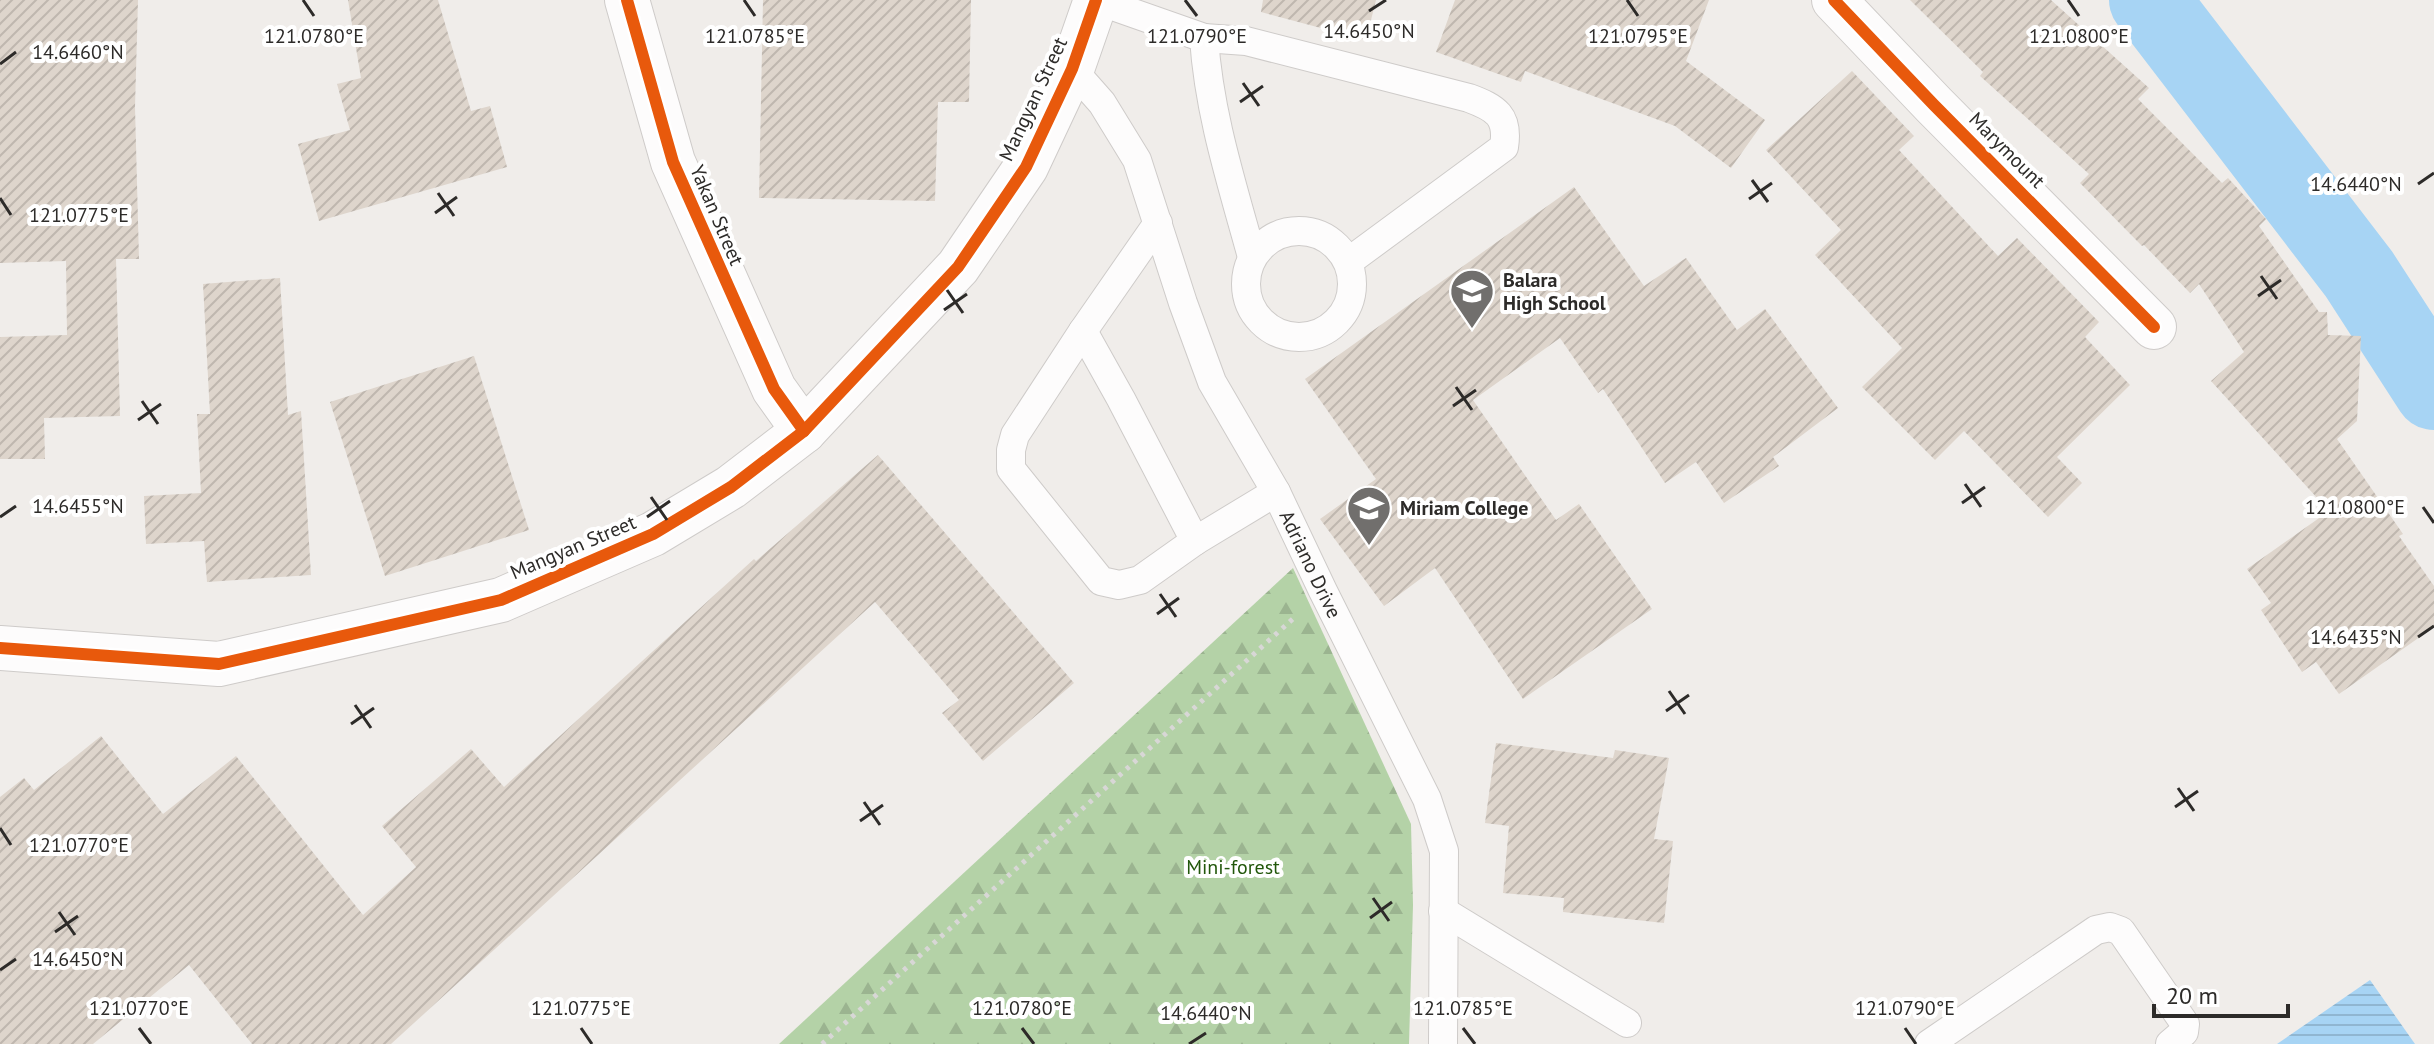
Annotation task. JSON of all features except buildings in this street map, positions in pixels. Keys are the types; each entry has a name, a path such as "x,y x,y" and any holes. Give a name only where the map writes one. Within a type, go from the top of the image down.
{"street":[{"name":"Yakan Street","path":"627,0 673,162 774,389 804,431"},
{"name":"Mangyan Street","path":"0,648 219,664 501,600 653,534 731,487 804,431 958,267 1026,167 1072,69 1096,0"},
{"name":"Marymount","path":"1834,0 2154,327"}],"lane":[{"path":"1096,0 1204,38 1246,41 1469,98 1488,105 1502,117 1507,132 1504,147 1348,262"},
{"path":"1204,38 1206,79 1214,117 1252,257"},
{"name":"Adriano Drive","path":"1072,69 1102,103 1137,160 1212,382 1276,492 1427,799 1444,851 1443,1044"},
{"path":"1158,223 1015,435 1011,469 1101,581 1119,585 1140,580 1195,541 1276,492"},
{"path":"1293,231 1310,232 1325,238 1338,248 1348,262 1352,279 1350,298 1342,314 1330,327 1314,335 1296,337 1278,333 1263,324 1252,310 1246,292 1246,275 1252,257 1277,236 1293,231"},
{"path":"1083,331 1195,541"},
{"path":"1443,911 1627,1023"},
{"path":"1929,1044 2096,930 2110,927 2121,931 2185,1024 2184,1032 2170,1044"}],"path":[{"path":"822,1044 1323,591"}],"green space":[{"name":"Mini-forest","path":"1293,568 1411,824 1413,905 1409,1044 779,1044"}],"water":[{"path":"2370,980 2415,1044 2277,1044"}],"waterway":[{"path":"2149,0 2359,274 2434,390"}],"cycle path":[{"path":"627,0 673,162 774,389 804,431"},
{"path":"0,648 219,664 501,600 653,534 731,487 804,431 958,267 1026,167 1072,69 1096,0"},
{"path":"1834,0 2154,327"}],"place":[{"name":"Balara High School","path":"1472,330"},
{"name":"Miriam College","path":"1369,547"}]}
